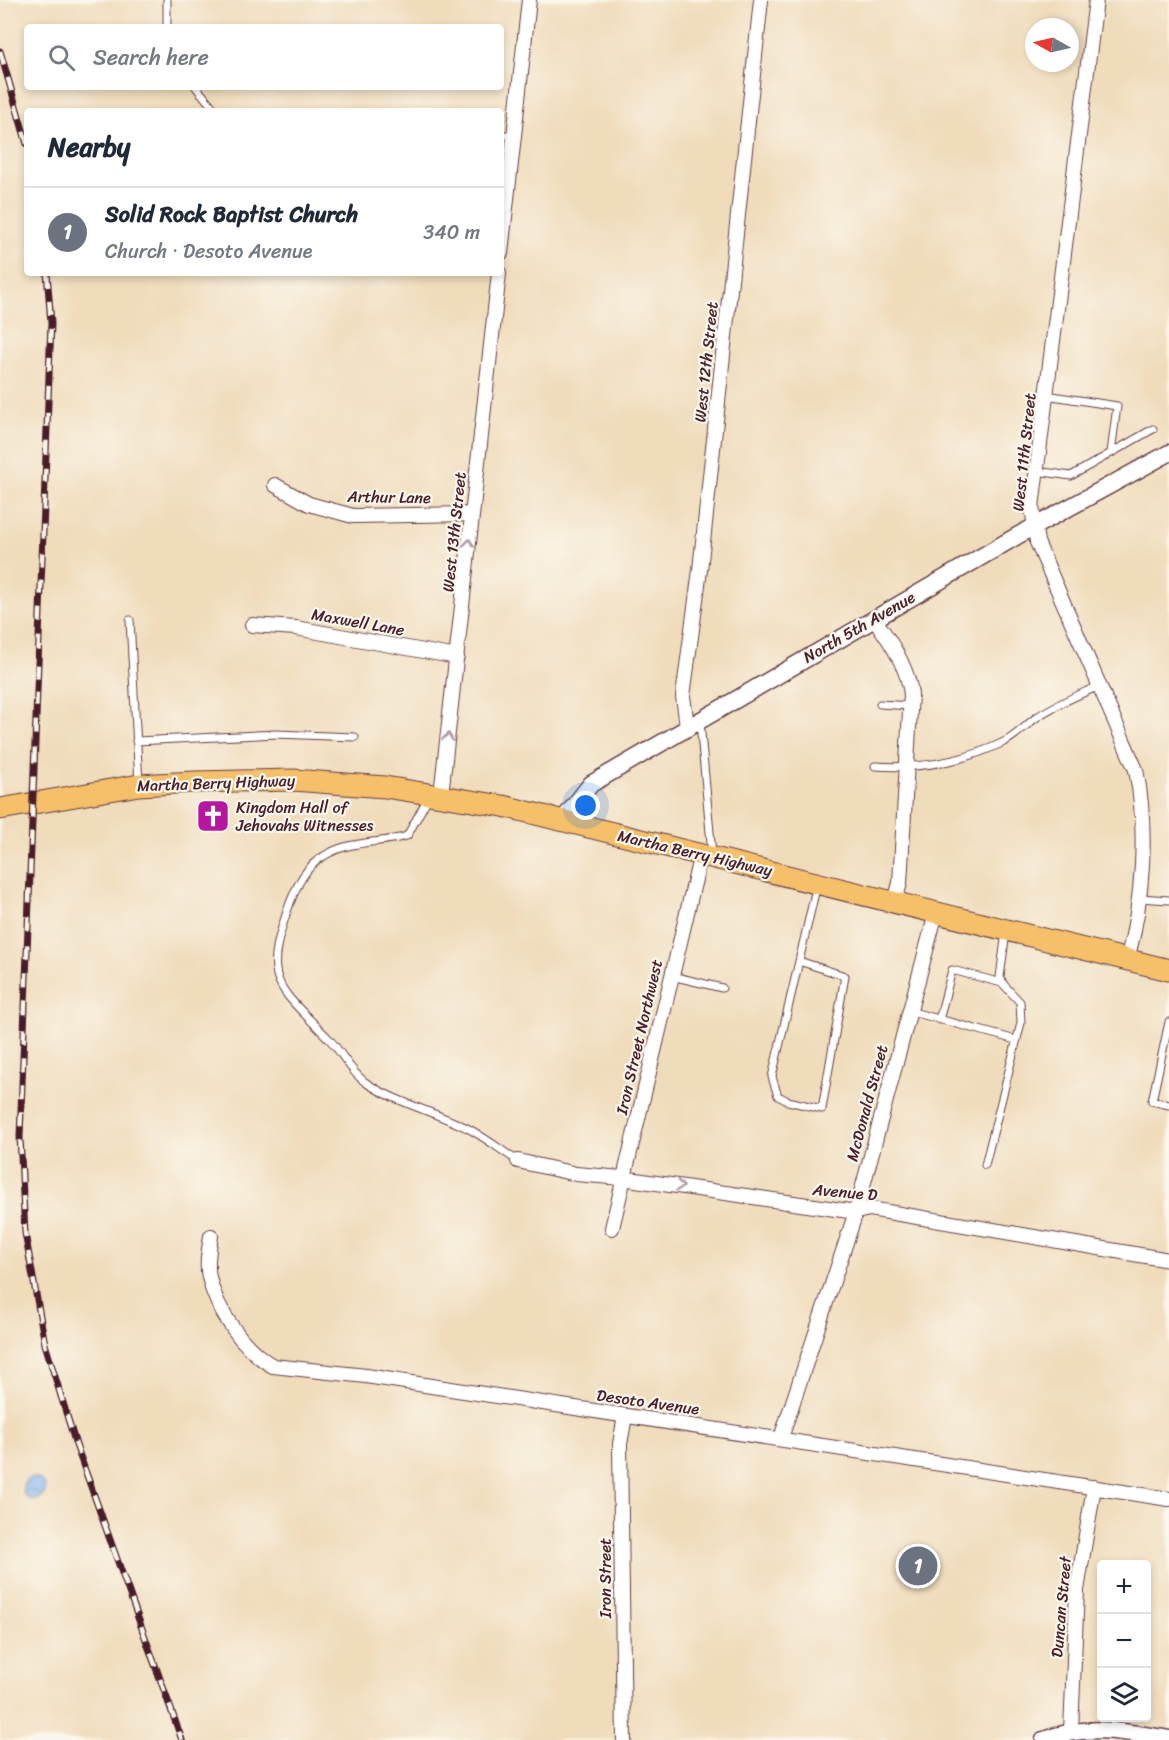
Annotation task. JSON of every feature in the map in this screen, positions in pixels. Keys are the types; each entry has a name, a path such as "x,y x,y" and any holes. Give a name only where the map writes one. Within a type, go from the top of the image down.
{"main road":[{"name":"Martha Berry Highway","path":"0,809 139,785 293,780 436,794 563,820 1169,970"}],"street":[{"path":"504,202 508,135 529,0"},
{"name":"West 12th Street","path":"693,723 683,696 700,570 761,0"},
{"name":"West 11th Street","path":"1096,0 1032,507 1037,542 1136,770 1143,804 1138,898 1127,960"},
{"name":"West 13th Street","path":"436,794 457,657 499,276"},
{"name":"North 5th Avenue","path":"563,820 591,784 874,619 1169,453"},
{"name":"Arthur Lane","path":"275,485 309,504 353,516 472,514"},
{"path":"874,619 886,636 910,684 900,883 895,901"},
{"name":"Maxwell Lane","path":"252,625 296,628 457,657"},
{"name":"Iron Street Northwest","path":"612,1228 670,976 707,855"},
{"name":"McDonald Street","path":"781,1438 856,1212 936,913"},
{"name":"Avenue D","path":"518,1161 576,1174 622,1178 856,1212 870,1209 1169,1260"},
{"name":"Desoto Avenue","path":"211,1236 208,1268 213,1290 232,1325 261,1359 273,1366 366,1376 1169,1499"},
{"name":"Iron Street","path":"624,1740 620,1444 625,1416"},
{"name":"Duncan Street","path":"1071,1731 1077,1590 1094,1487"},
{"path":"1044,1740 1071,1731 1102,1729 1169,1739"}],"lane":[{"path":"167,0 167,24"},
{"path":"198,90 214,108"},
{"path":"1046,395 1117,406 1112,453"},
{"path":"1036,471 1071,476 1153,429"},
{"path":"130,620 139,785"},
{"path":"875,766 907,768 944,762 1007,741 1061,703 1099,686"},
{"path":"880,704 910,706"},
{"path":"693,723 707,855"},
{"path":"136,741 276,734 355,737"},
{"path":"436,794 407,836 333,850 321,857 306,872 276,947 280,988 339,1050 351,1071 367,1083 469,1129 518,1161"},
{"path":"799,961 845,976 822,1109 788,1101 778,1096 772,1077 799,961 818,882"},
{"path":"1138,898 1169,900"},
{"path":"985,1165 1021,1023 1020,1002 1002,983 1000,977 1006,930"},
{"path":"939,1020 952,970 1002,983"},
{"path":"670,976 722,988"},
{"path":"909,1011 1016,1040"},
{"path":"1169,1022 1152,1101 1169,1105"}],"water":[{"path":"34,1478 42,1481 45,1489 42,1497 34,1500 26,1497 23,1489 26,1481"}],"railway":[{"path":"0,51 24,134"},
{"path":"47,276 51,323 20,1137 25,1233 45,1344 76,1445 182,1740"}],"place":[{"name":"Kingdom Hall of Jehovahs Witnesses","path":"213,816"},
{"name":"Solid Rock Baptist Church","path":"918,1566"}]}
